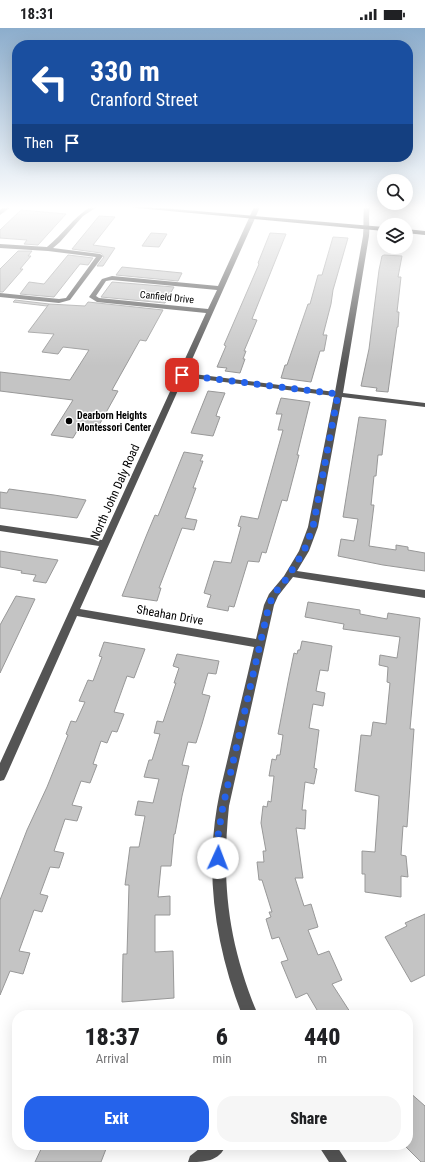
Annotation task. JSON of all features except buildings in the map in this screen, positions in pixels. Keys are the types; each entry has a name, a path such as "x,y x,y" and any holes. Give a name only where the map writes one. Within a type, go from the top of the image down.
{"street":[{"path":"0,295 59,301 68,299 97,260"},
{"name":"North John Daly Road","path":"0,776 106,544 233,260"},
{"path":"248,1010 228,949 221,914 217,869 218,836 223,806 269,605 274,594 304,551 313,527 361,260"},
{"name":"Canfield Drive","path":"210,311 97,300 92,297 104,280 112,278 220,288"},
{"path":"182,375 425,405"},
{"path":"0,528 106,544"},
{"path":"290,573 425,594"},
{"name":"Sheahan Drive","path":"75,612 261,644"},
{"path":"196,1162 212,1150"},
{"path":"330,1150 339,1162"}],"place":[{"name":"Dearborn Heights Montessori Center","path":"69,421"}],"route":[{"path":"182,375 338,394 313,527 304,551 287,578 274,594 269,605 223,806 218,836 218,858"}]}
